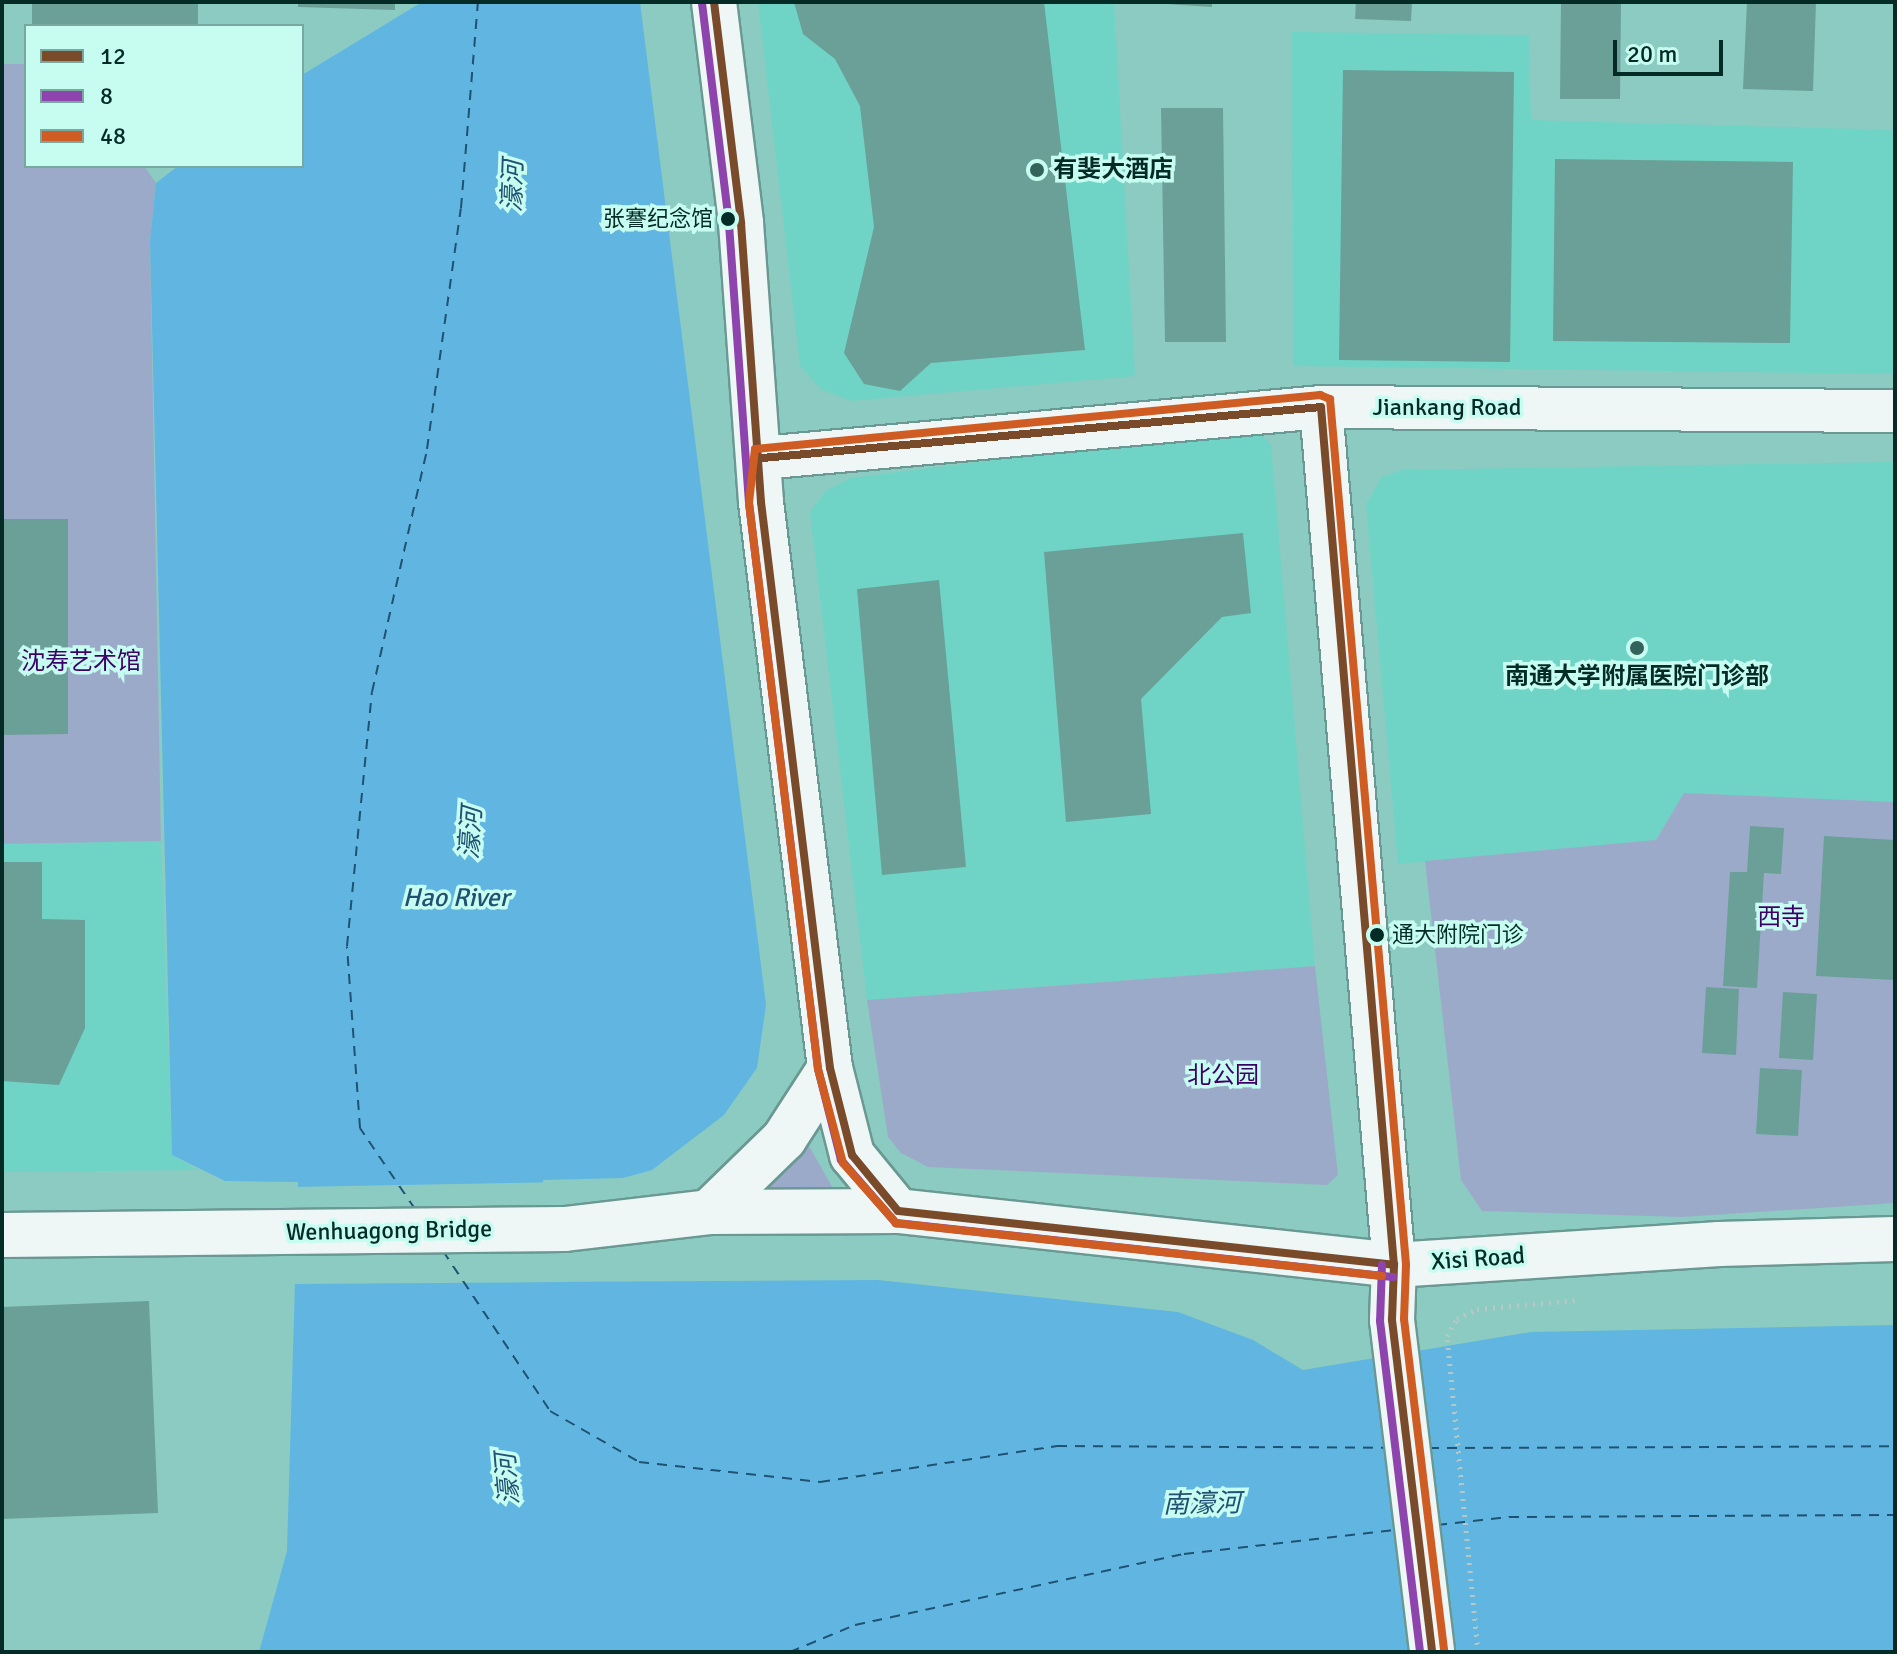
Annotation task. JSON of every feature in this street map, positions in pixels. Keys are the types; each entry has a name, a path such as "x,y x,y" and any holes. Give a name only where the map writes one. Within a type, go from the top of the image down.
{"street":[{"path":"714,2 762,458 761,502 830,1068 852,1155 898,1211"},
{"path":"1321,407 1394,1265 1392,1320 1432,1652"},
{"name":"Jiankang Road","path":"762,458 1321,407 1895,411"},
{"path":"709,1212 784,1139 830,1068"},
{"name":"Xisi Road","path":"898,1211 1394,1265 1719,1244 1895,1239"},
{"name":"Wenhuagong Bridge","path":"2,1235 565,1229 709,1212 898,1211"}],"path":[{"path":"1478,1652 1447,1336 1457,1319 1477,1309 1578,1300"}],"shaded area":[{"name":"有斐大酒店","path":"758,2 1114,2 1135,376 852,401 822,390 800,366"},
{"path":"1292,32 1529,35 1531,120 1893,130 1895,374 1293,366"},
{"path":"1255,428 1271,445 1315,966 867,1000 810,512 826,491 851,478"},
{"name":"南通大学附属医院门诊部","path":"1895,462 1895,802 1684,793 1656,840 1398,864 1366,504 1382,477 1403,470"},
{"path":"161,841 172,1155 198,1170 2,1172 2,844"}],"green space":[{"name":"沈寿艺术馆","path":"2,64 24,64 24,168 145,168 156,183 150,241 161,841 2,844"},
{"name":"西寺","path":"1684,793 1895,802 1895,1203 1682,1217 1482,1211 1461,1180 1425,861 1656,840"},
{"name":"北公园","path":"1315,966 1338,1175 1327,1185 928,1167 901,1153 888,1137 867,1000"},
{"path":"804,1137 835,1192 761,1192"}],"water":[{"name":"Hao River","path":"422,2 640,2 766,1005 757,1068 724,1115 652,1170 623,1178 543,1180 545,1282 878,1280 1178,1312 1253,1340 1303,1370 1531,1332 1895,1325 1895,1652 259,1652 287,1551 298,1182 225,1181 172,1155 150,241 156,183 175,168 304,168 304,74"}],"pier":[{"path":"567,1182 547,1184 549,1278 563,1282 291,1284 294,1187"}],"building":[{"path":"32,2 198,2 198,24 32,24"},
{"path":"298,2 395,2 395,10 298,7"},
{"path":"794,2 1044,2 1085,350 931,363 900,391 864,384 844,353 874,227 860,106 835,59 803,34"},
{"path":"1212,2 1212,7 1166,4"},
{"path":"1356,2 1412,2 1411,21 1355,19"},
{"path":"1561,2 1621,2 1620,99 1560,99"},
{"path":"1747,2 1816,2 1813,91 1743,89"},
{"path":"1343,70 1514,72 1510,362 1339,360"},
{"path":"1161,108 1223,108 1226,342 1165,342"},
{"path":"1555,159 1793,162 1790,343 1553,341"},
{"path":"2,519 68,519 68,734 2,735"},
{"path":"1243,533 1251,613 1222,617 1141,699 1151,814 1066,822 1044,552"},
{"path":"939,580 966,867 882,875 857,589"},
{"path":"1750,826 1784,828 1781,874 1764,873 1757,988 1723,986 1730,872 1747,872"},
{"path":"1824,836 1895,840 1895,980 1816,976"},
{"path":"2,862 42,862 42,919 85,920 85,1028 59,1085 2,1081"},
{"path":"1706,987 1739,989 1736,1055 1702,1053"},
{"path":"1783,992 1817,994 1813,1060 1779,1058"},
{"path":"1760,1068 1802,1070 1798,1136 1756,1134"},
{"path":"149,1301 158,1513 2,1519 2,1307"}],"ferry route":[{"path":"415,1209 360,1128 347,946 372,692 427,449 461,208 478,2"},
{"path":"443,1251 550,1411 639,1462 820,1482 1057,1446 1386,1448"},
{"path":"1429,1448 1895,1446"},
{"path":"1437,1525 1509,1517 1895,1515"},
{"path":"790,1652 855,1625 1184,1554 1395,1530"}],"transit line":[{"name":"12","path":"714,2 741,223 761,502 830,1068 852,1155 898,1211 1394,1265"},
{"name":"8","path":"702,3 729,224 749,503 818,1069 841,1160 896,1223 1393,1277"},
{"name":"48","path":"1382,1276 896,1223 843,1163 818,1069 749,503 755,449 1320,395 1330,399 1406,1264"},
{"name":"12","path":"762,458 1321,407 1394,1265 1392,1320 1432,1652"},
{"name":"8","path":"1382,1265 1380,1321 1420,1652"},
{"name":"48","path":"1406,1265 1404,1319 1444,1651"}],"place":[{"name":"有斐大酒店","path":"1037,170"},
{"name":"张謇纪念馆","path":"728,219"},
{"name":"南通大学附属医院门诊部","path":"1637,648"},
{"name":"通大附院门诊","path":"1377,935"}],"water label":[{"name":"濠河","path":"514,186"},
{"name":"濠河","path":"472,833"},
{"name":"濠河","path":"509,1479"},
{"name":"南濠河","path":"1202,1505"}]}
